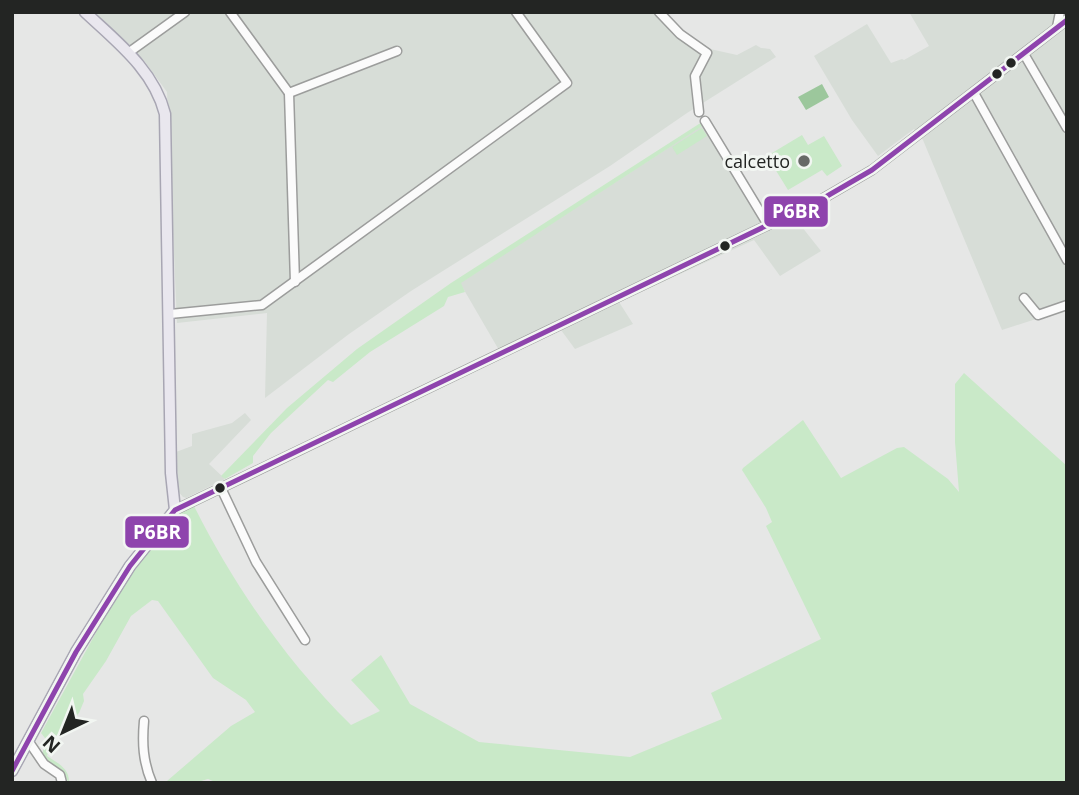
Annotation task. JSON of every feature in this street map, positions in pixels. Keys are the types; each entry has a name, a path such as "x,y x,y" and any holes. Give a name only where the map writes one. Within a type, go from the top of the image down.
{"main road":[{"path":"12,771 75,652 130,565 175,510 171,473 165,114 161,98 151,79 85,12"}],"street":[{"path":"128,53 185,12"},
{"path":"230,12 289,93 295,282"},
{"path":"170,314 262,305 567,83 516,12"},
{"path":"659,12 680,34 707,53 695,76 699,112"},
{"path":"1058,27 1060,12"},
{"path":"175,510 822,199 872,170 1067,20"},
{"path":"289,93 397,51"},
{"path":"1024,54 1067,128"},
{"path":"974,93 1067,260"},
{"path":"705,121 768,225"},
{"path":"1024,299 1038,315 1067,305"},
{"path":"221,488 256,562 304,640"},
{"path":"144,721 142,742 145,768 152,783"},
{"path":"29,742 44,764 60,775 62,783"}],"shaded area":[{"path":"94,12 660,12 697,44 737,55 756,45 770,49 776,57 610,166 411,291 265,398 267,313 177,323 167,92 145,62"},
{"path":"909,12 1067,12 1067,309 1002,330 923,140 914,129 878,156 852,120 814,56 867,24 891,63 904,60 929,46"},
{"path":"822,84 829,97 806,110 798,97"},
{"path":"702,122 704,125 461,283 465,292 448,297 444,306 370,352 333,382 328,380 271,433 253,456 253,463 225,479 221,476 287,408 357,349 451,283"},
{"path":"702,126 767,230 794,217 821,251 780,276 754,240 619,302 633,324 575,349 561,330 503,357 460,283"},
{"path":"702,128 707,136 677,155 672,147"},
{"name":"calcetto","path":"802,135 808,145 824,136 842,166 827,176 822,170 788,190 767,156"},
{"path":"964,373 1067,466 1067,783 218,783 208,779 194,783 156,783 167,781 231,726 255,712 246,700 213,678 158,601 152,600 131,616 106,661 83,694 84,701 79,713 51,741 47,756 65,770 69,783 61,770 42,757 45,738 41,733 122,585 176,512 193,504 244,593 283,649 351,725 380,711 351,680 381,655 410,704 479,742 630,757 722,719 711,693 821,639 766,526 772,522 766,508 743,468 803,420 841,478 897,448 904,447 948,479 959,492 955,442 955,384"},
{"path":"245,413 251,420 209,464 225,479 186,498 183,497 178,491 176,452 192,446 192,434 232,423"}],"transit line":[{"name":"P6BR","path":"12,771 76,652 130,566 175,510 822,199 872,170 1067,20"}],"place":[{"name":"calcetto","path":"804,161"}]}
